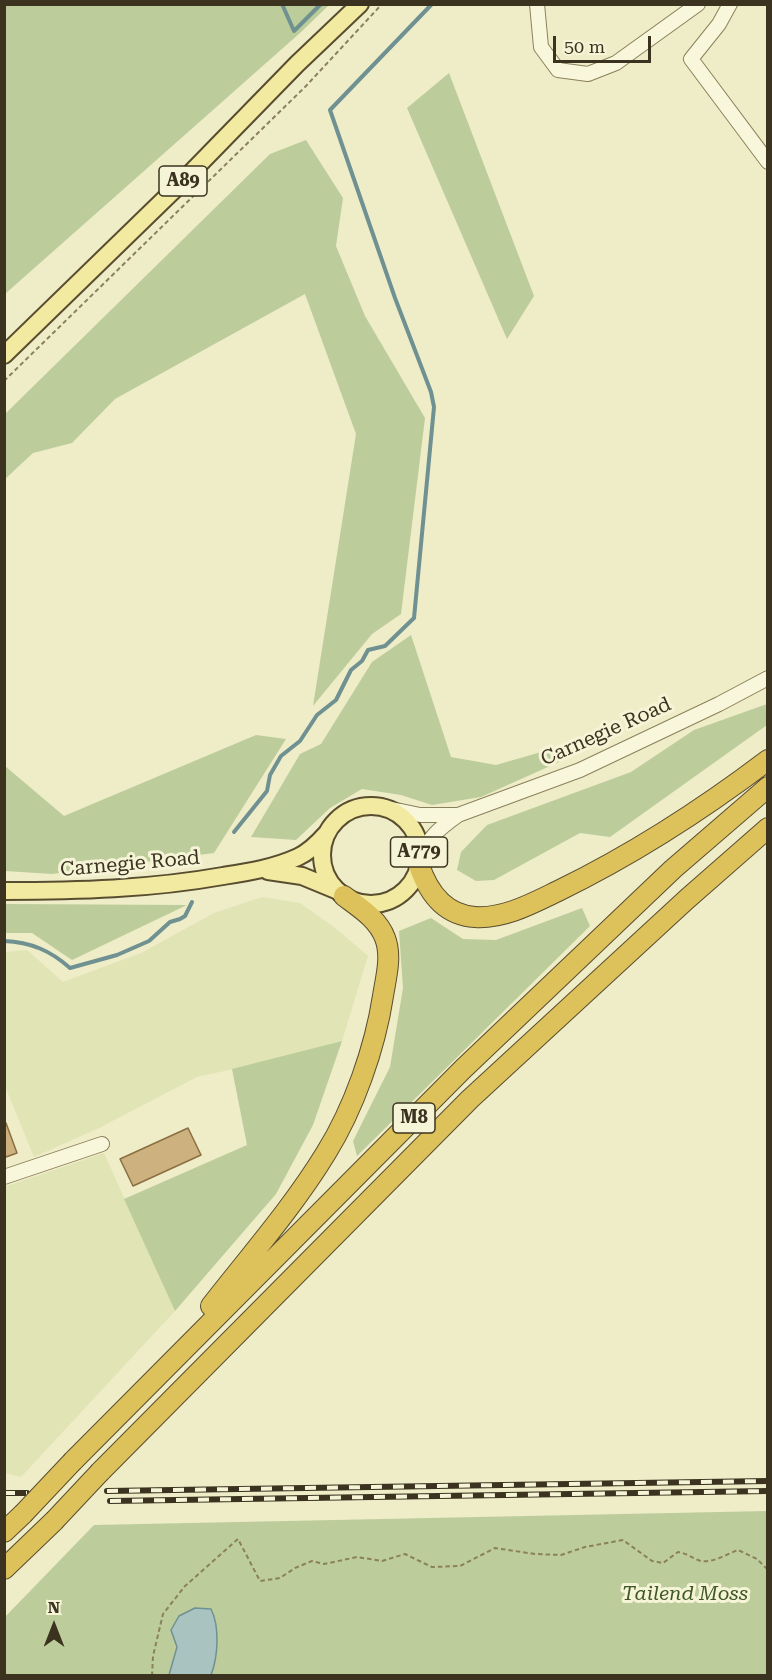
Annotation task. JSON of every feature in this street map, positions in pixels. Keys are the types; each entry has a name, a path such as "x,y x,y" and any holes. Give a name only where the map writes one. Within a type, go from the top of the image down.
{"highway":[{"path":"419,862 426,885 435,898 450,909 476,917 513,910 602,870 710,803 768,760"},
{"name":"M8","path":"4,1532 158,1374 463,1070 673,869 768,787"},
{"name":"M8","path":"4,1569 470,1099 687,899 768,828"},
{"name":"M8","path":"158,1374 299,1194 327,1152 362,1078 381,1011 388,950 385,937 377,924 366,912 340,893"}],"main road":[{"name":"A89","path":"4,355 178,186 297,64 360,4"},
{"name":"A779","path":"326,834 336,821 349,811 365,806 382,807 395,812 406,821 419,845 419,862 413,880 403,892 390,900 374,904 359,902 340,893"},
{"name":"Carnegie Road","path":"4,891 135,888 259,870 300,856 326,834"},
{"path":"326,834 322,846 322,858 329,880 340,893"},
{"name":"Carnegie Road","path":"259,870 290,873 340,893"}],"street":[{"path":"537,4 541,47 558,70 588,74 616,63 698,4"},
{"path":"730,4 719,24 691,59 768,162"},
{"name":"Carnegie Road","path":"419,862 428,840 458,815 580,770 768,678"},
{"name":"Carnegie Road","path":"382,807 420,815 458,815"},
{"path":"4,1177 102,1144"}],"path":[{"path":"4,381 306,86 382,4"},
{"path":"152,1676 153,1656 162,1614 185,1586 238,1539 260,1581 280,1578 312,1561 324,1564 357,1557 382,1561 405,1554 432,1567 460,1566 495,1548 561,1555 585,1547 623,1540 652,1561 663,1563 678,1552 686,1553 699,1560 710,1561 738,1550 757,1559 768,1570"}],"green space":[{"path":"5,4 329,4 329,5 5,294"},
{"path":"449,73 534,296 507,339 407,108"},
{"path":"306,140 343,198 336,246 365,316 425,418 401,614 372,634 313,706 356,434 305,294 115,399 72,443 33,453 4,480 5,414 270,154"},
{"path":"411,635 451,757 496,765 562,746 568,758 481,797 432,805 401,795 362,789 330,808 296,840 251,837 300,754 321,744 372,662"},
{"path":"767,704 767,725 610,837 580,833 494,880 476,881 457,870 461,852 487,825 631,772 694,730"},
{"path":"256,735 286,739 214,853 52,874 5,871 5,766 64,816"},
{"path":"262,897 300,903 334,927 368,956 342,1041 197,1077 99,1128 34,1157 5,1086 5,952 27,950 63,982 141,953 214,913"},
{"path":"5,904 187,905 72,960 32,933 5,933"},
{"path":"582,908 590,926 357,1156 353,1141 390,1067 403,988 399,931 431,918 463,939 496,940"},
{"path":"342,1041 313,1125 276,1194 175,1311 124,1199 247,1145 232,1069"},
{"path":"104,1153 175,1311 21,1477 5,1473 4,1187"},
{"name":"Tailend Moss","path":"767,1511 767,1675 5,1675 4,1618 94,1525"}],"water":[{"path":"195,1608 211,1609 216,1624 217,1642 211,1675 169,1675 177,1647 171,1630 179,1616"}],"building":[{"path":"6,1123 17,1153 6,1157 4,1124"},
{"path":"188,1128 201,1155 133,1186 120,1159"}],"waterway":[{"path":"282,4 294,31 321,4"},
{"path":"234,832 267,791 270,775 281,756 300,741 317,715 336,700 351,670 362,661 368,650 385,646 414,618 434,407 431,392 395,298 330,110 432,4"},
{"path":"4,941 40,948 70,968 117,955 149,941 170,922 185,916 192,902"}],"railway":[{"path":"107,1491 768,1481"},
{"path":"110,1501 768,1491"},
{"path":"4,1493 27,1493"}]}
